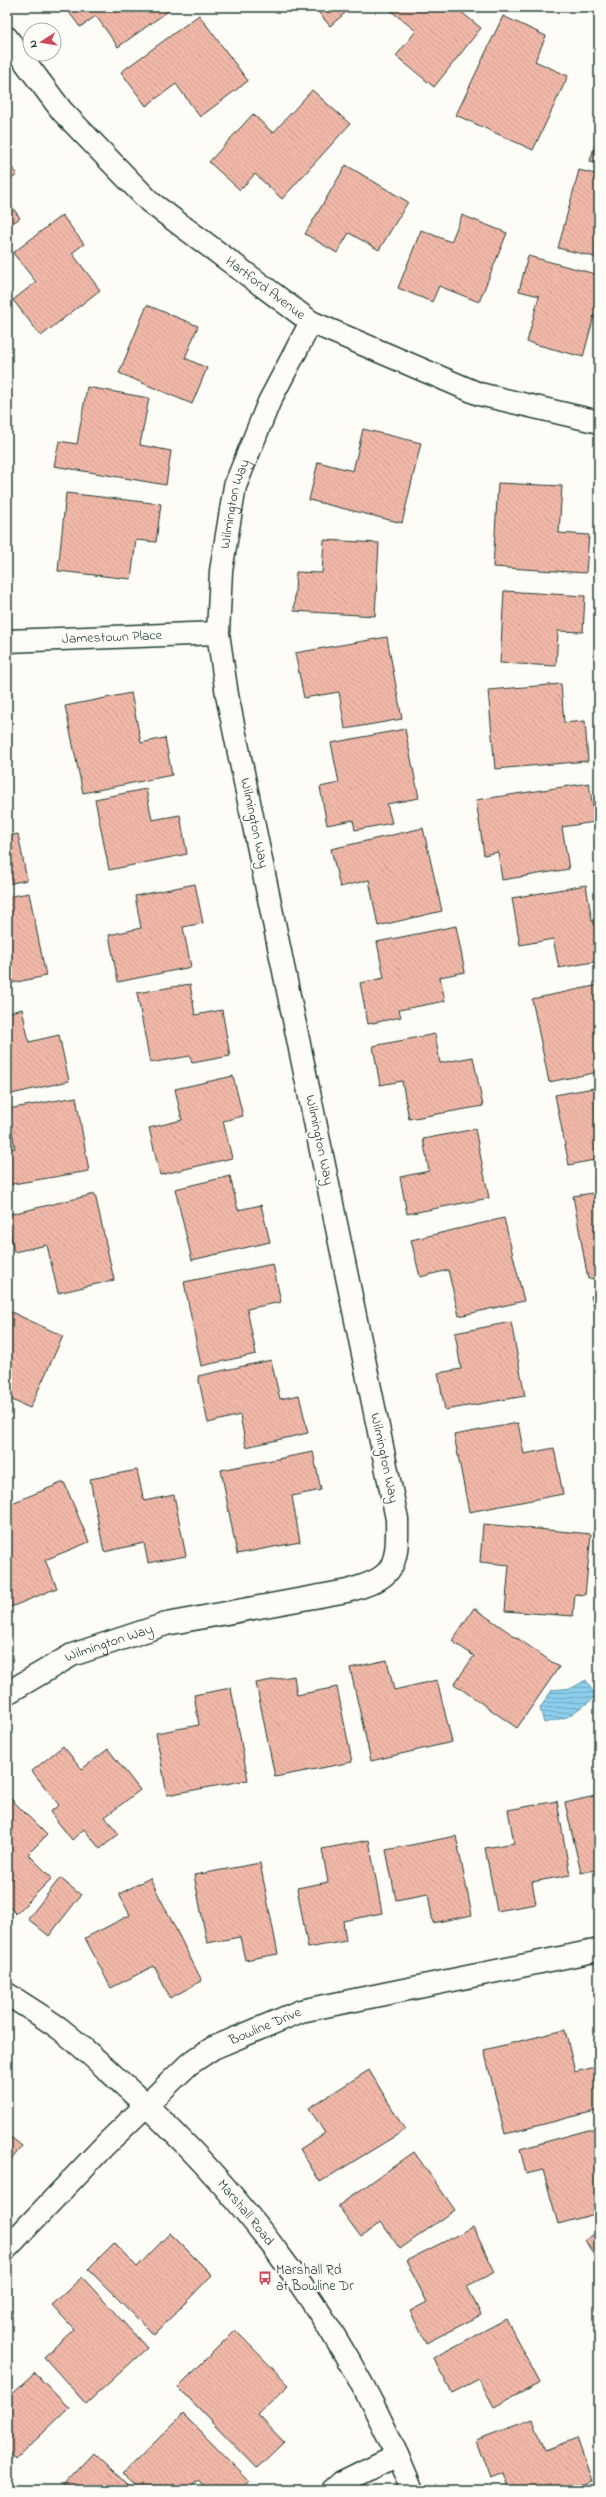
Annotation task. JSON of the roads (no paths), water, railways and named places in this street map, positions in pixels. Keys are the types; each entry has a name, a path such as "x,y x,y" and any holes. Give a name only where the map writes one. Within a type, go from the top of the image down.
{"street":[{"name":"Hartford Avenue","path":"7,38 62,111 150,202 311,322 479,394 599,422"},
{"name":"Wilmington Way","path":"7,1693 72,1655 166,1624 347,1591 374,1583 391,1569 398,1546 397,1519 227,695 218,633 221,571 235,486 269,402 311,322"},
{"name":"Jamestown Place","path":"7,641 218,633"},
{"name":"Bowline Drive","path":"7,2248 146,2105 189,2064 213,2048 301,2011 599,1950"},
{"name":"Marshall Road","path":"7,1994 59,2029 146,2105 240,2204 295,2274 362,2382 412,2490"},
{"path":"333,2490 342,2482 397,2455"}],"water":[{"path":"586,1680 596,1697 567,1717 544,1723 540,1708 552,1690 572,1688"}],"place":[{"name":"Marshall Rd at Bowline Dr","path":"265,2278"}]}
